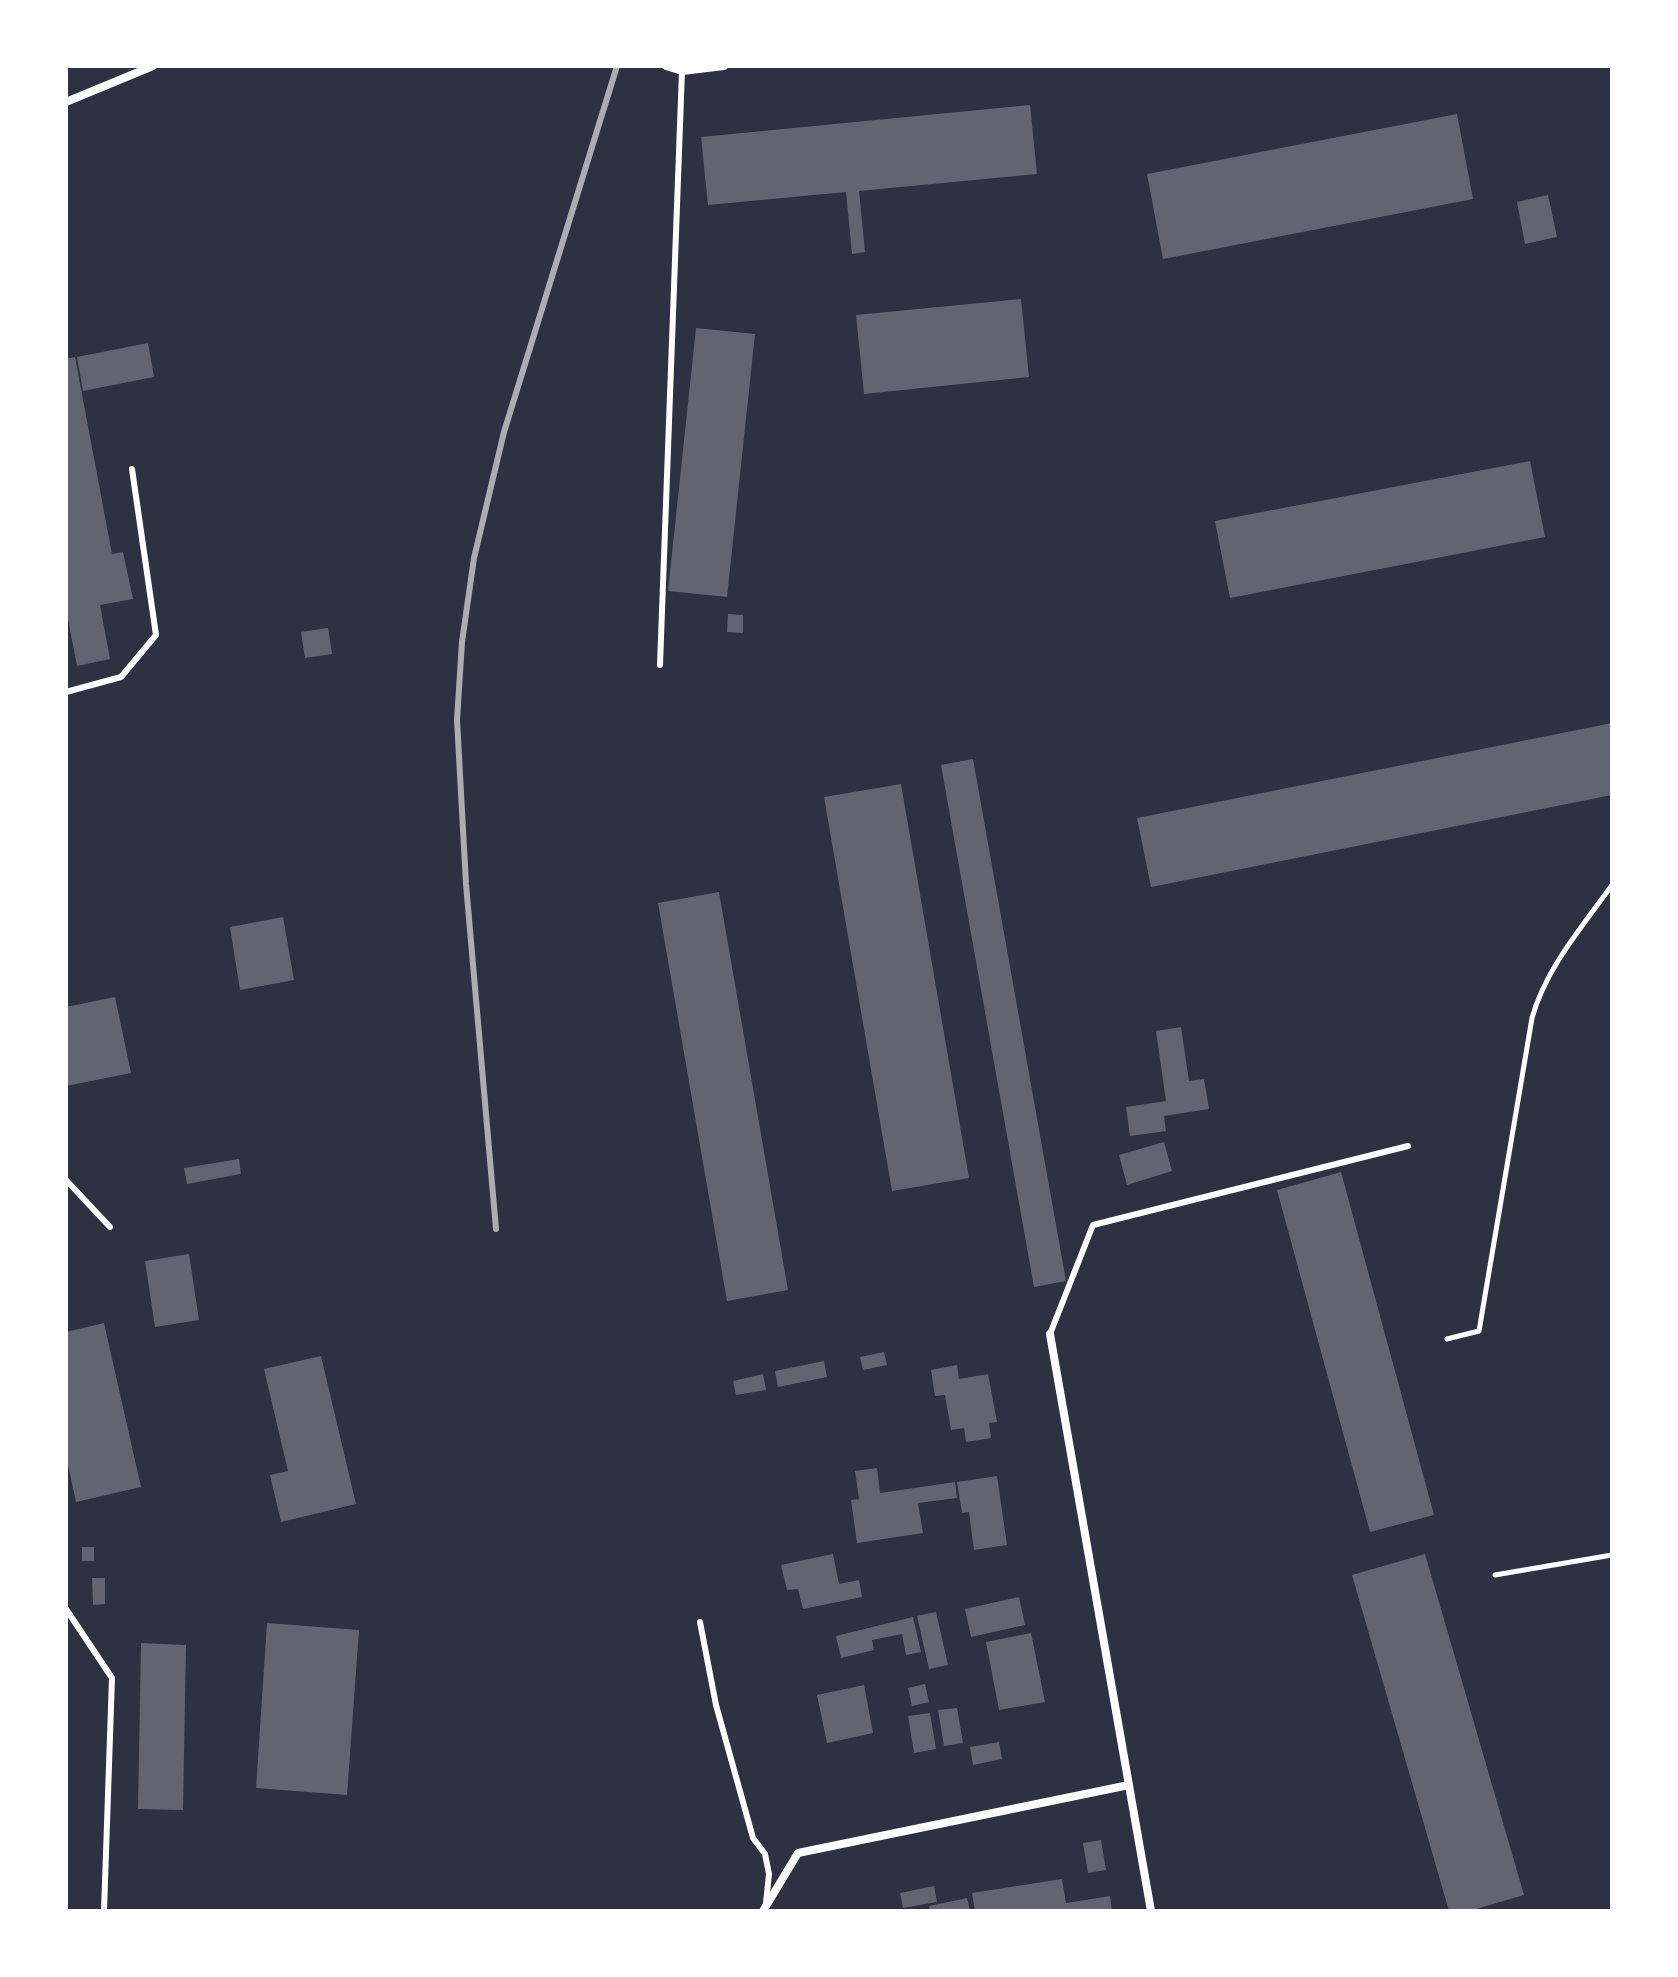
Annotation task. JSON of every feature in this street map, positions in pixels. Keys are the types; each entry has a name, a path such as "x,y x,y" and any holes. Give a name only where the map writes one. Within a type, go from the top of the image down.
{"street":[{"path":"66,102 153,66"},
{"path":"666,66 682,71 724,66"},
{"path":"1050,1334 1151,1911"},
{"path":"764,1909 798,1853 1129,1785"}],"lane":[{"path":"660,665 682,71"},
{"path":"66,692 121,677 156,635 132,469"},
{"path":"1050,1334 1093,1225 1408,1146"},
{"path":"66,1180 110,1227"},
{"path":"66,1609 112,1678 104,1911"},
{"path":"700,1622 716,1705 753,1838 765,1854 769,1874 764,1909"}],"path":[{"path":"1447,1339 1479,1331 1532,1018 1538,998 1556,963 1612,885"},
{"path":"1495,1575 1612,1555"}],"building":[{"path":"1030,105 1037,174 859,191 865,252 852,254 846,192 708,205 701,137"},
{"path":"1457,114 1473,199 1163,259 1147,174"},
{"path":"1548,195 1557,237 1525,244 1517,202"},
{"path":"1021,299 1029,377 864,394 856,315"},
{"path":"696,328 755,334 727,597 668,591"},
{"path":"148,343 154,377 83,391 77,357"},
{"path":"75,357 112,554 123,552 133,599 100,605 110,659 77,666 66,609 66,359"},
{"path":"1530,461 1545,537 1230,598 1215,521"},
{"path":"728,614 743,615 743,633 727,632"},
{"path":"328,628 332,654 305,658 301,632"},
{"path":"1612,723 1612,795 1151,887 1137,818"},
{"path":"973,759 1066,1281 1034,1287 941,765"},
{"path":"901,784 969,1178 892,1191 824,797"},
{"path":"719,892 788,1290 727,1301 658,903"},
{"path":"283,917 294,980 240,990 230,927"},
{"path":"115,997 131,1073 66,1086 66,1007"},
{"path":"1181,1027 1189,1081 1204,1079 1209,1109 1164,1116 1166,1131 1130,1136 1126,1107 1166,1101 1156,1031"},
{"path":"1164,1142 1172,1171 1127,1185 1119,1155"},
{"path":"239,1159 241,1174 187,1184 184,1168"},
{"path":"1341,1172 1434,1515 1370,1532 1277,1190"},
{"path":"189,1254 199,1320 155,1327 145,1261"},
{"path":"104,1323 141,1487 76,1502 66,1456 66,1332"},
{"path":"884,1352 887,1365 863,1370 860,1357"},
{"path":"321,1356 356,1504 281,1522 270,1475 288,1471 264,1369"},
{"path":"824,1361 827,1377 778,1387 775,1371"},
{"path":"957,1365 959,1379 988,1374 997,1422 989,1423 991,1438 966,1442 964,1428 951,1430 945,1395 935,1396 931,1370"},
{"path":"763,1374 766,1390 736,1395 733,1381"},
{"path":"877,1468 880,1493 955,1482 957,1498 918,1503 923,1533 857,1543 851,1500 859,1499 855,1471"},
{"path":"997,1476 1007,1545 974,1550 969,1512 962,1513 957,1482"},
{"path":"82,1547 94,1547 94,1561 82,1561"},
{"path":"833,1554 839,1584 859,1580 862,1597 803,1609 798,1589 787,1590 781,1565"},
{"path":"1425,1554 1524,1895 1469,1911 1449,1911 1352,1575"},
{"path":"92,1578 105,1578 105,1604 93,1605"},
{"path":"1019,1597 1025,1625 971,1637 965,1609"},
{"path":"936,1612 948,1665 929,1669 917,1616"},
{"path":"913,1617 921,1652 906,1655 902,1634 872,1640 874,1650 841,1658 836,1636"},
{"path":"267,1623 359,1630 347,1795 256,1788"},
{"path":"1031,1633 1045,1702 999,1710 986,1642"},
{"path":"141,1643 186,1645 183,1810 138,1809"},
{"path":"925,1684 929,1702 912,1706 908,1688"},
{"path":"864,1685 873,1733 827,1743 817,1695"},
{"path":"957,1708 963,1743 944,1746 938,1710"},
{"path":"930,1713 936,1749 914,1753 908,1716"},
{"path":"999,1742 1002,1759 973,1765 970,1747"},
{"path":"1101,1840 1106,1870 1088,1873 1083,1843"},
{"path":"1062,1879 1066,1903 1110,1896 1112,1911 975,1911 972,1893"},
{"path":"934,1886 937,1902 903,1908 900,1893"},
{"path":"967,1898 970,1911 930,1911 929,1906"}],"railway":[{"path":"496,1229 466,884 457,720 462,642 474,558 504,432 617,66"}]}
